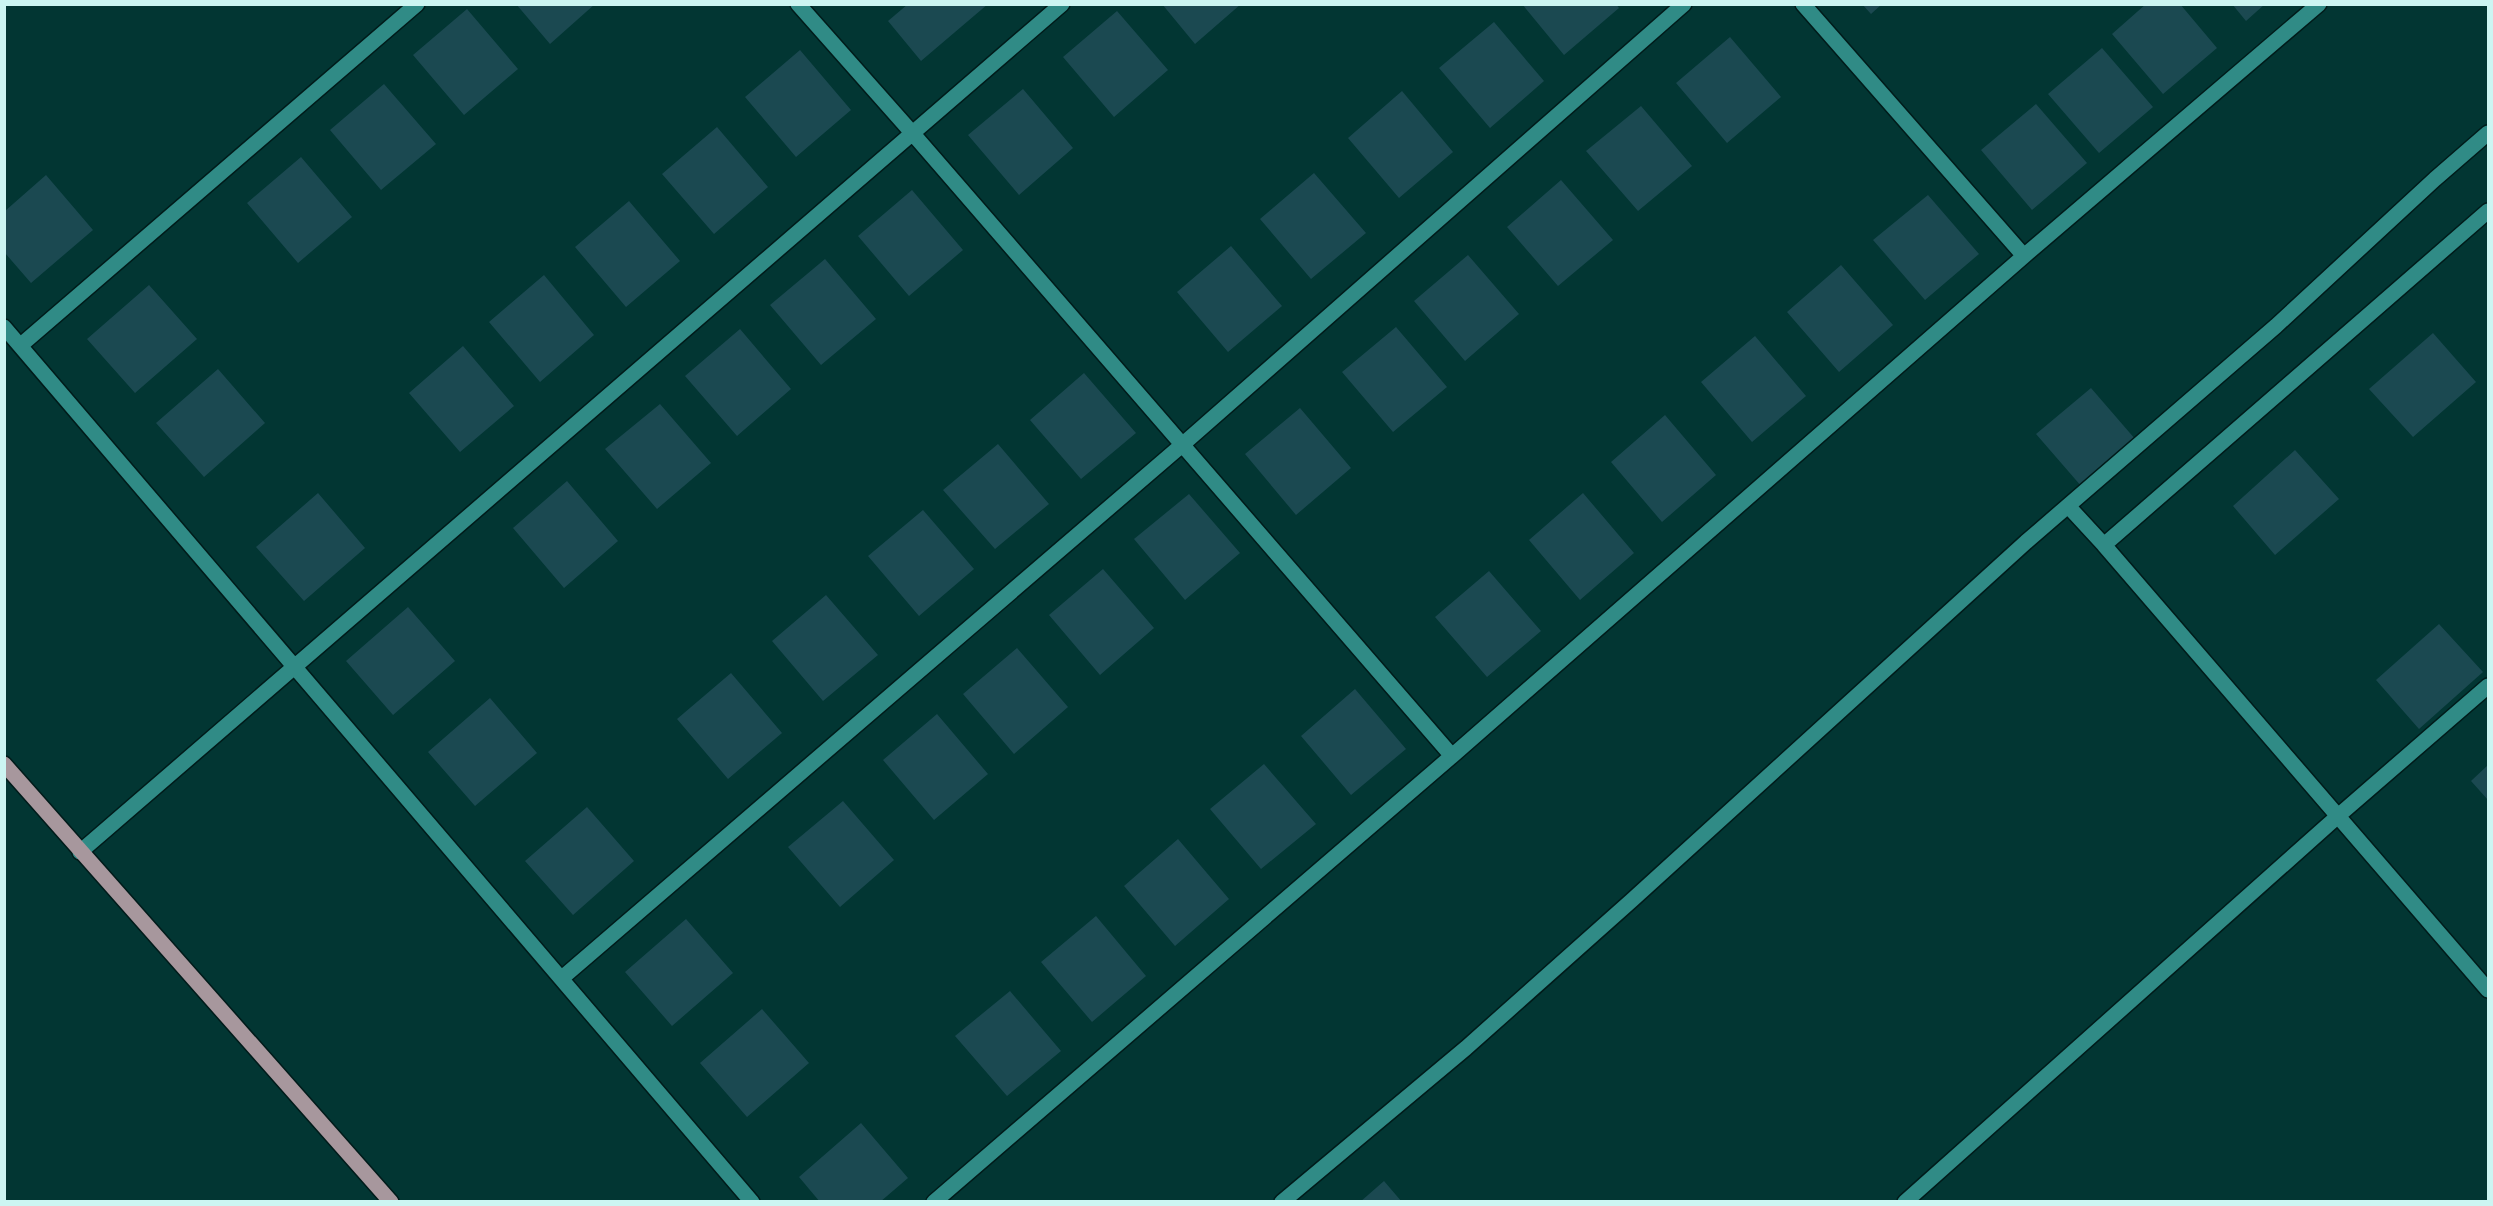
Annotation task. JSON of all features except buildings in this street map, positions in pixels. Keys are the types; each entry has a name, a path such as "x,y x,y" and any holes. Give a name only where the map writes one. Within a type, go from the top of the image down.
{"main road":[{"path":"4,764 391,1202"}],"street":[{"path":"21,345 417,4"},
{"path":"798,4 1452,756"},
{"path":"80,852 914,135 1062,4"},
{"path":"562,978 1182,445 1684,4"},
{"path":"1803,4 2024,256"},
{"path":"934,1202 1452,756 2024,256 2319,4"},
{"path":"1281,1202 1466,1048 2068,506 2276,326 2434,179 2488,133"},
{"path":"2104,545 2488,211"},
{"path":"4,327 752,1202"},
{"path":"2068,506 2488,990"},
{"path":"1905,1202 2338,816 2488,687"}]}
